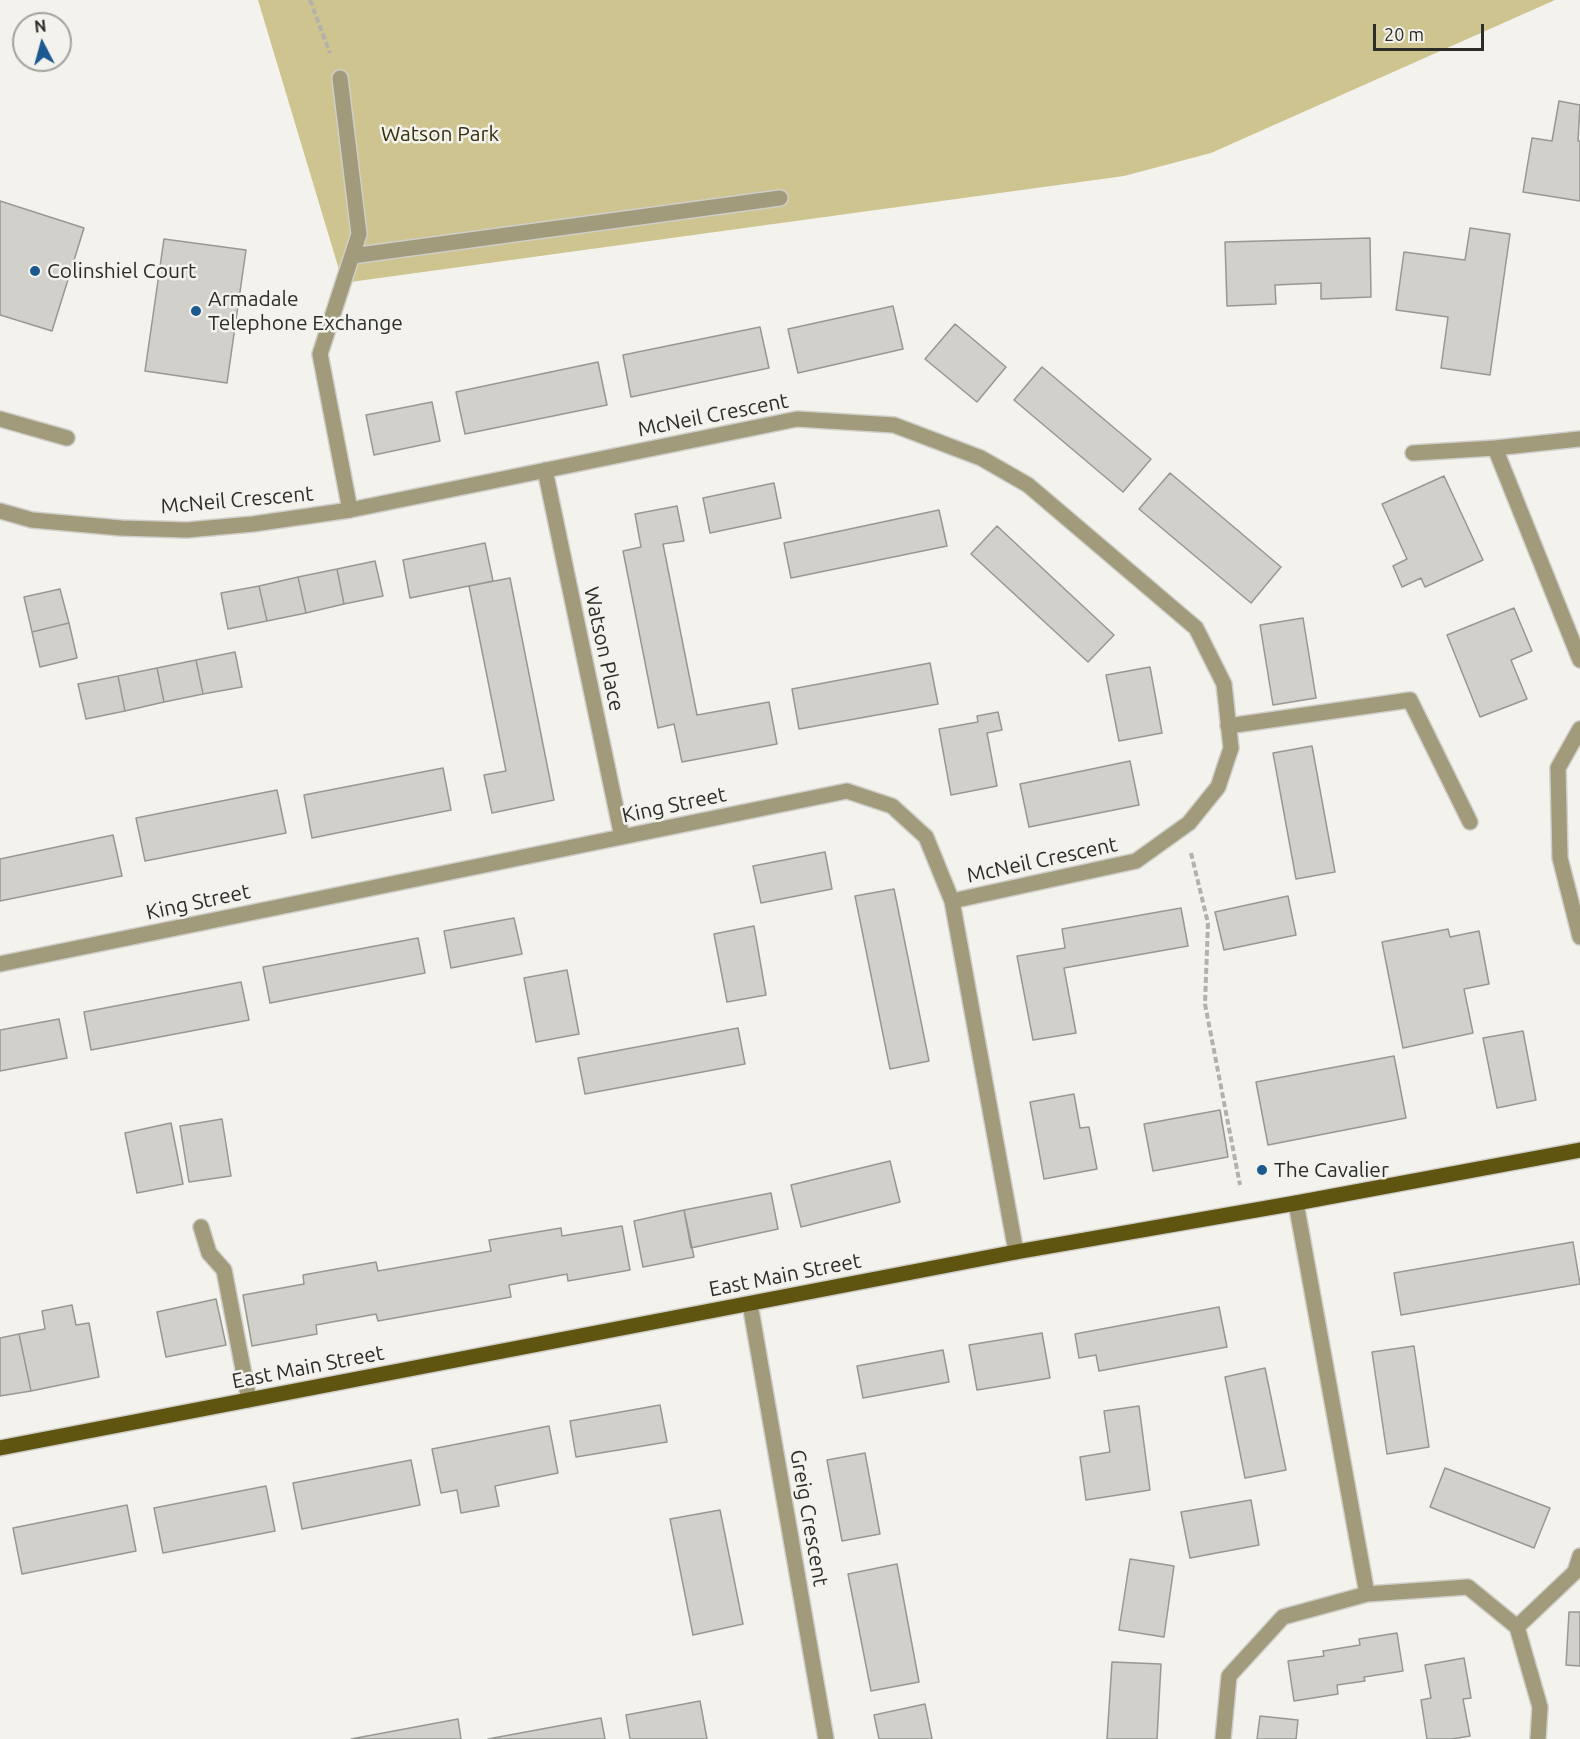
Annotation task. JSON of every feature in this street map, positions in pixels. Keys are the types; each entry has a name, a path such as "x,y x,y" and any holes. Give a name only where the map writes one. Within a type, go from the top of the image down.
{"main road":[{"name":"East Main Street","path":"0,1448 1016,1252 1580,1150"}],"street":[{"path":"340,78 359,234 320,354 350,510"},
{"path":"352,256 780,198"},
{"path":"0,419 67,438"},
{"name":"McNeil Crescent","path":"0,511 32,520 121,528 187,530 253,524 350,510 797,419 894,425 981,458 1028,485 1196,628 1224,684 1231,748 1218,787 1185,826 1136,861 952,901"},
{"path":"1413,453 1495,448 1580,439"},
{"path":"1495,448 1580,660"},
{"name":"Watson Place","path":"545,470 622,837"},
{"path":"1228,726 1410,700 1470,822"},
{"path":"1580,729 1558,768 1560,858 1580,937"},
{"name":"King Street","path":"0,964 847,791 892,806 926,837 952,901 1016,1252"},
{"path":"1296,1203 1367,1594"},
{"path":"201,1227 209,1253 224,1270 249,1400"},
{"name":"Greig Crescent","path":"750,1304 826,1739"},
{"path":"1517,1627 1575,1572 1580,1556"},
{"path":"1223,1739 1229,1676 1283,1617 1367,1594 1468,1587 1517,1627 1540,1707 1538,1739"}],"path":[{"path":"310,0 340,78"},
{"path":"1185,826 1208,923 1205,1004 1245,1212"}],"green space":[{"name":"Watson Park","path":"258,0 1555,0 1211,153 1124,176 343,283"}],"building":[{"path":"1559,101 1580,105 1578,141 1580,141 1580,201 1523,192 1532,138 1552,141"},
{"name":"Colinshiel Court","path":"0,201 84,228 52,331 0,315"},
{"path":"1470,228 1510,234 1490,375 1441,368 1448,317 1396,310 1404,252 1465,260"},
{"path":"1370,238 1371,297 1321,299 1321,283 1275,285 1276,304 1227,306 1225,242"},
{"name":"Armadale Telephone Exchange","path":"164,239 246,250 227,383 145,371"},
{"path":"893,306 903,349 798,373 788,329"},
{"path":"955,324 1006,367 977,402 925,359"},
{"path":"760,327 769,368 631,397 623,355"},
{"path":"598,362 607,405 465,434 456,392"},
{"path":"1042,367 1151,459 1123,492 1014,400"},
{"path":"432,402 440,441 374,455 366,415"},
{"path":"1170,473 1281,567 1251,603 1139,509"},
{"path":"1444,476 1483,560 1425,587 1421,578 1402,587 1393,566 1407,559 1382,504"},
{"path":"774,483 781,518 710,533 703,498"},
{"path":"677,506 684,541 663,544 697,715 769,702 777,744 682,762 674,724 658,728 623,551 641,547 635,514"},
{"path":"939,510 947,546 791,578 784,543"},
{"path":"997,526 1114,635 1088,662 971,554"},
{"path":"485,543 493,581 410,598 403,560"},
{"path":"375,561 383,596 344,604 337,569"},
{"path":"337,569 344,604 306,613 298,577"},
{"path":"298,577 306,613 267,621 259,586"},
{"path":"510,578 554,800 492,813 484,775 506,771 469,586"},
{"path":"259,586 267,621 228,629 221,593"},
{"path":"60,589 69,623 32,632 24,597"},
{"path":"1514,608 1532,651 1511,660 1527,699 1480,717 1447,635"},
{"path":"1303,618 1316,698 1273,705 1260,625"},
{"path":"69,623 77,658 40,667 32,632"},
{"path":"235,652 242,687 203,694 196,660"},
{"path":"196,660 203,694 164,702 157,668"},
{"path":"930,663 938,704 799,729 792,689"},
{"path":"1150,667 1162,733 1119,741 1106,675"},
{"path":"157,668 164,702 125,711 118,676"},
{"path":"118,676 125,711 86,719 78,684"},
{"path":"998,712 1002,730 987,733 997,786 951,795 939,729 978,722 977,716"},
{"path":"1312,746 1335,872 1296,879 1273,753"},
{"path":"1130,761 1139,805 1029,827 1020,784"},
{"path":"443,768 451,810 312,838 304,795"},
{"path":"277,790 286,833 145,861 136,818"},
{"path":"113,835 122,876 0,901 0,859"},
{"path":"825,852 832,889 761,903 753,866"},
{"path":"894,889 929,1061 890,1069 855,896"},
{"path":"1288,896 1296,935 1224,950 1215,912"},
{"path":"1181,908 1188,946 1064,968 1076,1033 1033,1040 1017,956 1065,948 1062,929"},
{"path":"514,918 522,954 451,968 444,931"},
{"path":"754,926 766,995 727,1002 714,934"},
{"path":"1448,929 1450,937 1479,931 1489,984 1464,989 1473,1033 1403,1048 1382,942"},
{"path":"418,938 425,973 270,1003 263,967"},
{"path":"567,970 579,1034 536,1042 524,978"},
{"path":"241,982 249,1020 91,1050 84,1012"},
{"path":"59,1019 67,1058 0,1071 0,1030"},
{"path":"738,1028 745,1064 585,1094 578,1058"},
{"path":"1523,1031 1536,1100 1497,1108 1483,1038"},
{"path":"1394,1056 1406,1118 1268,1145 1256,1082"},
{"path":"1074,1094 1080,1128 1089,1127 1097,1169 1044,1179 1030,1102"},
{"path":"1220,1110 1228,1157 1153,1171 1144,1124"},
{"path":"222,1119 231,1176 189,1182 180,1126"},
{"path":"171,1123 183,1184 137,1193 125,1133"},
{"path":"890,1161 900,1202 801,1227 791,1185"},
{"path":"771,1193 778,1229 691,1248 684,1210"},
{"path":"684,1210 694,1257 643,1267 634,1221"},
{"path":"622,1226 630,1270 568,1281 567,1274 509,1285 511,1297 378,1321 376,1314 316,1325 317,1334 252,1346 243,1295 304,1284 303,1275 376,1262 378,1271 491,1251 489,1240 561,1228 562,1236"},
{"path":"1573,1242 1580,1284 1401,1315 1394,1273"},
{"path":"216,1299 226,1345 166,1357 157,1312"},
{"path":"72,1305 76,1325 89,1323 99,1377 31,1391 19,1334 45,1329 42,1311"},
{"path":"1219,1307 1227,1347 1099,1371 1096,1355 1079,1358 1075,1334"},
{"path":"1042,1333 1050,1378 977,1390 969,1345"},
{"path":"19,1334 31,1391 0,1396 0,1338"},
{"path":"1414,1346 1429,1447 1387,1454 1372,1352"},
{"path":"943,1350 949,1382 863,1398 857,1366"},
{"path":"1265,1368 1286,1470 1245,1478 1225,1377"},
{"path":"660,1405 667,1442 576,1457 570,1421"},
{"path":"1139,1406 1150,1490 1086,1500 1080,1457 1110,1452 1104,1411"},
{"path":"549,1426 558,1473 495,1486 499,1506 461,1513 457,1490 441,1493 432,1449"},
{"path":"865,1453 880,1534 842,1541 827,1460"},
{"path":"411,1460 420,1505 302,1529 293,1483"},
{"path":"1445,1468 1550,1508 1534,1548 1430,1507"},
{"path":"266,1486 275,1531 163,1553 154,1508"},
{"path":"1251,1500 1259,1545 1190,1558 1181,1512"},
{"path":"127,1505 136,1551 22,1574 13,1528"},
{"path":"720,1510 743,1624 693,1635 670,1519"},
{"path":"1130,1559 1174,1566 1164,1637 1119,1630"},
{"path":"897,1564 919,1682 871,1691 848,1574"},
{"path":"1569,1612 1580,1612 1580,1666 1566,1665"},
{"path":"1397,1633 1403,1671 1364,1677 1365,1681 1337,1685 1338,1694 1294,1701 1288,1661 1324,1656 1323,1651 1360,1645 1359,1639"},
{"path":"1464,1658 1471,1698 1463,1699 1470,1736 1427,1739 1421,1700 1431,1698 1425,1665"},
{"path":"1112,1662 1161,1664 1157,1739 1107,1739"},
{"path":"700,1701 707,1739 630,1739 626,1715"},
{"path":"925,1704 932,1739 879,1739 874,1715"},
{"path":"1260,1716 1298,1720 1296,1739 1257,1739"},
{"path":"601,1718 605,1739 488,1739"},
{"path":"458,1719 461,1739 351,1739"}],"place":[{"name":"Colinshiel Court","path":"35,271"},
{"name":"Armadale Telephone Exchange","path":"196,311"},
{"name":"The Cavalier","path":"1262,1170"}]}
